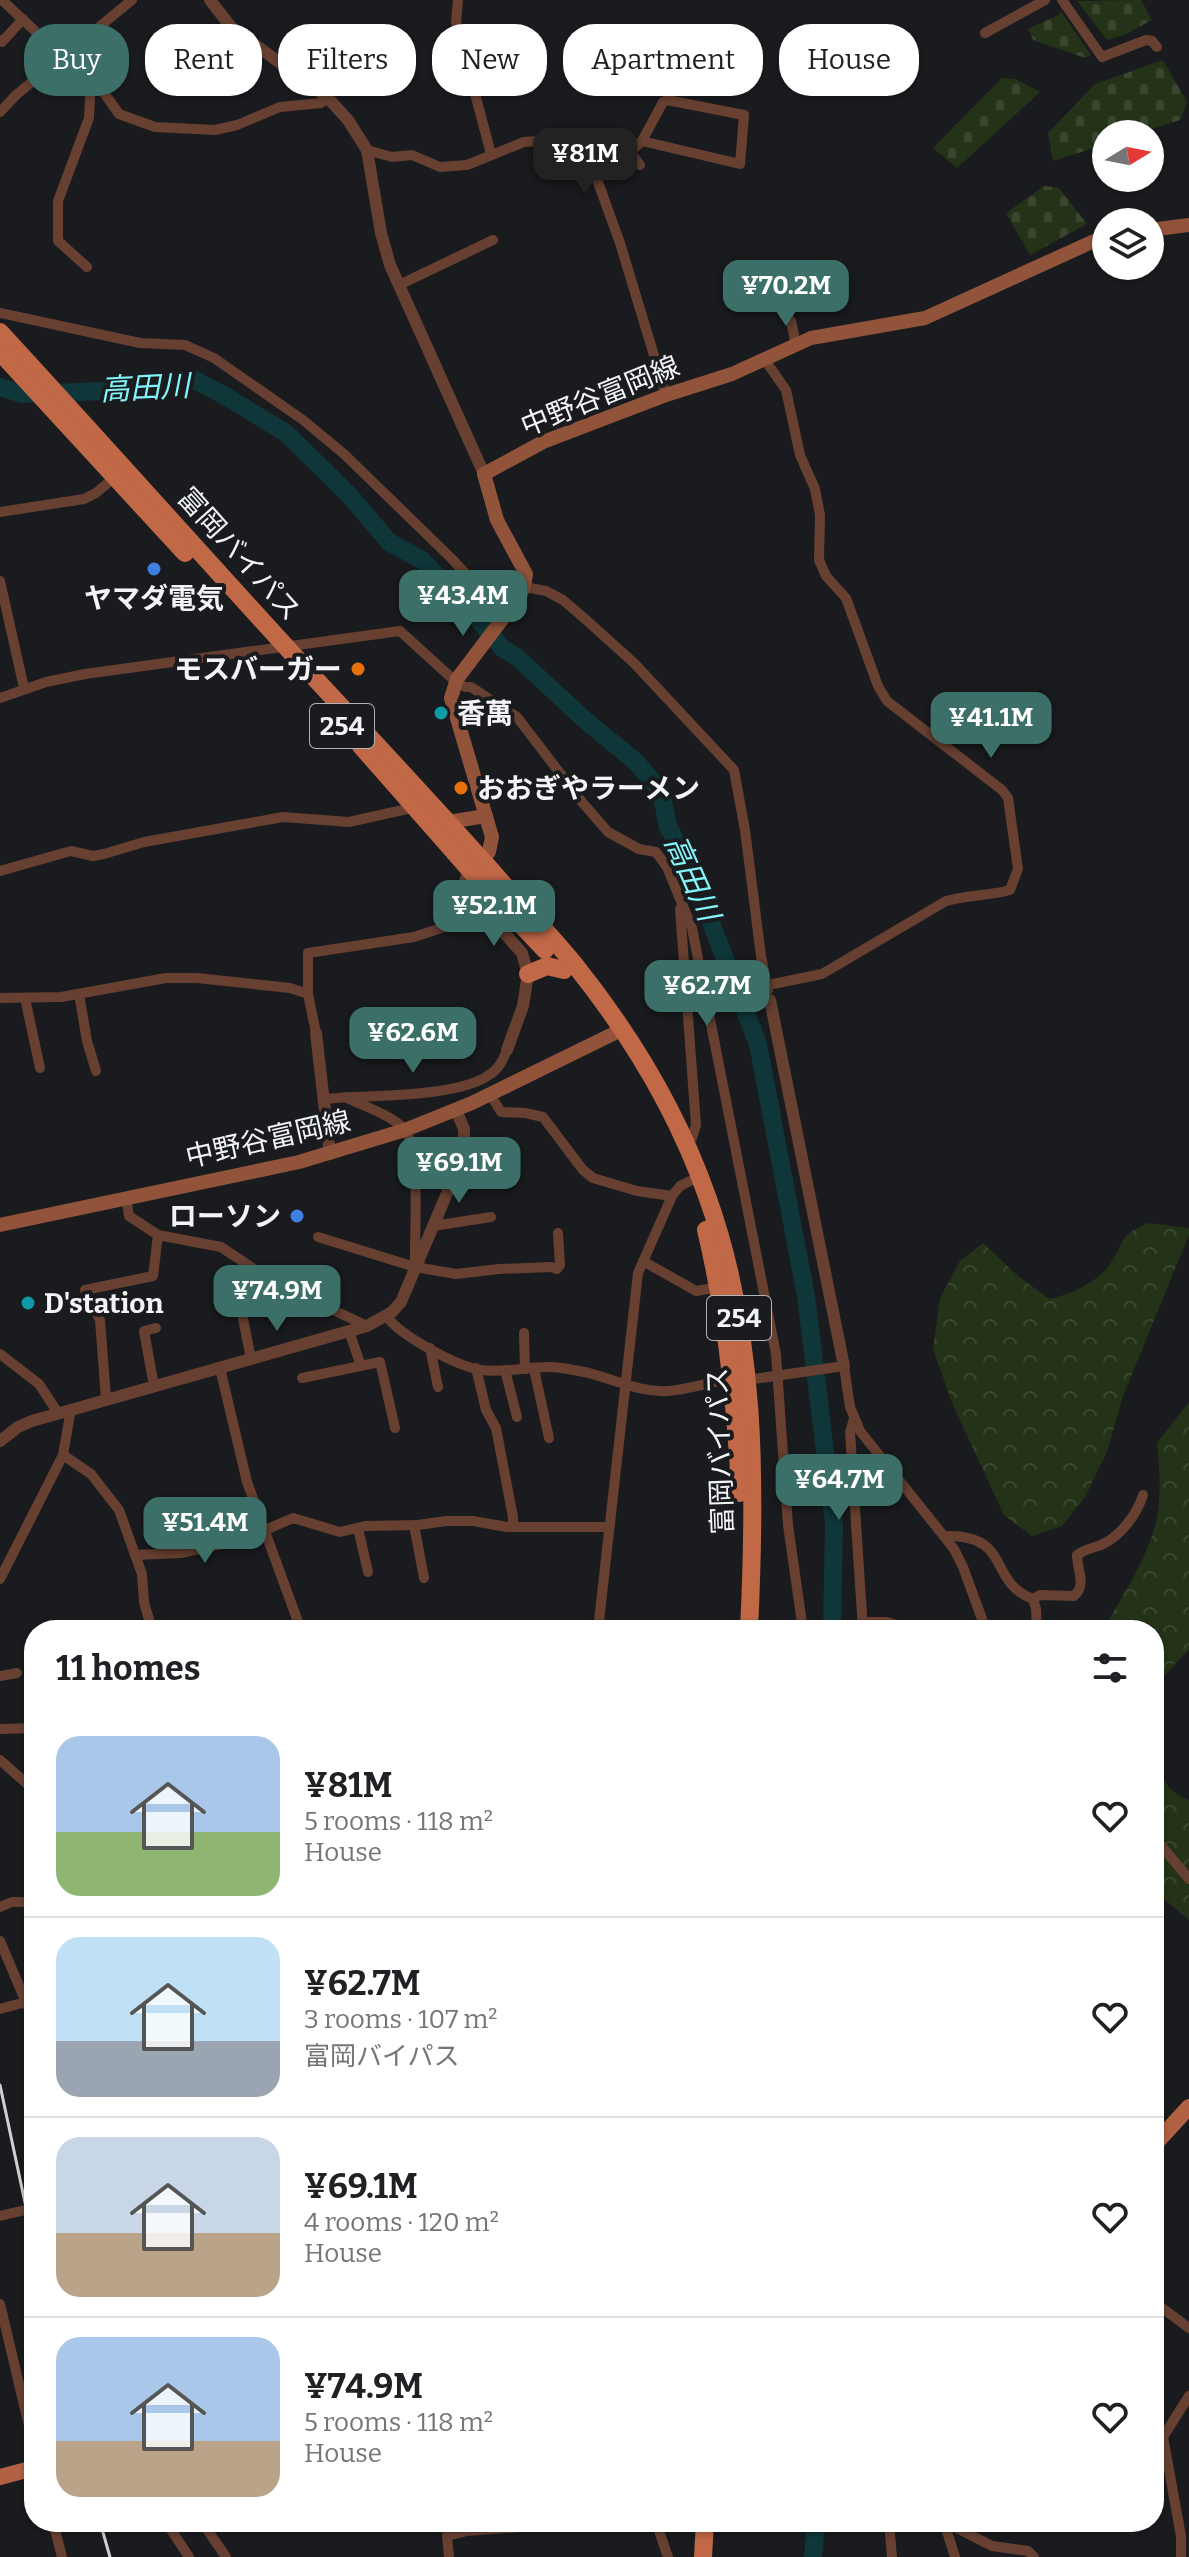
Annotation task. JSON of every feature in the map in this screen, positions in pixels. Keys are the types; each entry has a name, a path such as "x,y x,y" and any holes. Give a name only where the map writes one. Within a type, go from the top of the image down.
{"highway":[{"name":"富岡バイパス","path":"0,332 87,426 416,807 573,962 618,1032 656,1105 690,1181 705,1229 740,1379 738,1620"},
{"name":"富岡バイパス","path":"0,352 115,477 448,822 476,865 645,1063 685,1142 709,1201 736,1303 752,1496 749,1620"},
{"path":"528,974 547,966 564,970"},
{"path":"691,2557 692,2532"},
{"path":"703,2557 704,2532"}],"main road":[{"path":"1164,228 1189,225"},
{"name":"中野谷富岡線","path":"484,474 543,442 666,395 732,374 796,345 830,333 925,318 1092,242"},
{"path":"476,865 492,844 491,832 451,698 456,680 524,587 526,574 497,520 484,474"},
{"path":"448,822 486,816"},
{"name":"中野谷富岡線","path":"0,1225 330,1154 456,1110 618,1032"},
{"path":"1164,2134 1189,2107"},
{"path":"0,2477 24,2471"}],"street":[{"path":"2,0 27,24"},
{"path":"103,24 132,0"},
{"path":"210,0 231,27 328,98 348,120 367,150 381,233 399,285 484,474"},
{"path":"458,0 456,22 491,154"},
{"path":"985,33 1045,0"},
{"path":"1062,0 1102,57 1146,40 1157,47"},
{"path":"0,40 2,42 23,19"},
{"path":"0,112 24,89"},
{"path":"87,267 58,241 58,201 89,118 90,96"},
{"path":"106,96 119,114 155,127 215,130 237,125 280,107 321,103 328,98"},
{"path":"630,152 642,141 667,100 744,115 740,164 642,141"},
{"path":"367,150 392,157 412,155 440,167 467,165 524,142 602,134 612,137 640,165"},
{"path":"582,138 620,243 666,395"},
{"path":"399,285 493,240"},
{"path":"0,313 140,343 185,345 214,358 303,420 344,454 451,558 502,617"},
{"path":"791,321 796,345"},
{"path":"765,360 786,390 800,455 815,489 820,515 819,560 826,576 846,598 878,686 887,701 1002,790 1008,798 1018,869 1010,890 946,901 822,974 768,985"},
{"path":"0,512 84,499 115,477"},
{"path":"0,581 24,688"},
{"path":"524,587 546,591 563,600 584,618 634,663 734,770 761,956 840,1367 854,1419 860,1431 944,1536 963,1567 982,1620"},
{"path":"0,698 24,688 85,674 400,631 465,687 471,687 517,717 608,832 639,849 656,852 667,867 692,928 776,1354 788,1525 801,1620"},
{"path":"0,871 71,851 93,856 144,842 283,817 349,822 416,807"},
{"path":"324,1099 467,1087 496,1070 507,1050 525,997 528,974 522,953 467,891 465,881 476,865"},
{"path":"679,894 696,1125 692,1138 685,1142"},
{"path":"330,1154 316,1033 308,994 308,953 414,937 487,913"},
{"path":"0,998 61,997 166,978 290,988 308,994"},
{"path":"79,994 96,1071"},
{"path":"25,998 40,1068"},
{"path":"490,1094 501,1112 543,1117 583,1170 593,1178 637,1191 672,1196"},
{"path":"345,1097 405,1130 413,1155 415,1267"},
{"path":"0,1441 18,1427 58,1413 367,1326 386,1316 401,1302 464,1153 464,1129 456,1110"},
{"path":"599,1620 638,1273 672,1196 680,1186 690,1181"},
{"path":"126,1198 129,1216 158,1235 221,1247 272,1281 367,1326"},
{"path":"433,1226 491,1217"},
{"path":"318,1237 415,1267 456,1274 499,1269 557,1269 560,1265 558,1233"},
{"path":"106,1399 100,1320 85,1290 153,1276 158,1235"},
{"path":"643,1261 696,1291 719,1287"},
{"path":"240,1303 251,1359"},
{"path":"386,1316 394,1327 410,1339 476,1368 550,1367 583,1371 647,1390 669,1391 840,1367"},
{"path":"154,1386 144,1331 156,1328"},
{"path":"349,1331 361,1366"},
{"path":"524,1333 529,1369 549,1438"},
{"path":"430,1348 438,1387"},
{"path":"0,1354 39,1384 58,1413"},
{"path":"302,1378 380,1362 395,1428"},
{"path":"220,1368 247,1482 298,1620"},
{"path":"476,1368 486,1410 496,1428 513,1527"},
{"path":"505,1370 517,1417"},
{"path":"0,1579 63,1455 71,1409"},
{"path":"854,1419 850,1432 863,1620"},
{"path":"63,1455 91,1474 119,1510 142,1574 149,1620"},
{"path":"1033,1599 1040,1595 1074,1596 1080,1591 1082,1585 1077,1555 1105,1543 1116,1534 1138,1510 1143,1495"},
{"path":"135,1555 181,1553 244,1539 293,1518 340,1532 365,1526 446,1521 473,1521 513,1527 609,1527"},
{"path":"414,1525 424,1578"},
{"path":"358,1528 368,1572"},
{"path":"944,1536 976,1538 991,1549 1013,1589 1033,1599 1037,1620"},
{"path":"0,1676 17,1673"},
{"path":"0,1729 24,1728"},
{"path":"0,1760 24,1781"},
{"path":"1164,1849 1189,1879"},
{"path":"0,1907 12,1902 24,1902"},
{"path":"0,1941 24,1997"},
{"path":"0,2009 24,2003"},
{"path":"0,2216 24,2211"},
{"path":"0,2304 24,2405"},
{"path":"1164,2309 1189,2328"},
{"path":"1164,2435 1189,2396"},
{"path":"1164,2442 1181,2536 1181,2557"},
{"path":"56,2532 62,2557"},
{"path":"173,2532 189,2557"},
{"path":"209,2532 226,2557"},
{"path":"449,2557 447,2536 455,2532"},
{"path":"659,2532 668,2557"},
{"path":"890,2532 892,2557"},
{"path":"948,2532 955,2557"},
{"path":"965,2532 992,2546 1028,2551 1034,2557"}],"green space":[{"path":"1141,0 1152,20 1107,40 1077,1"},
{"path":"1062,13 1091,55 1085,58 1033,40 1028,29"},
{"path":"1163,60 1187,102 1180,120 1164,125 1164,120 1092,120 1092,148 1053,161 1048,133 1095,84"},
{"path":"1002,78 1015,79 1040,92 957,168 933,148"},
{"path":"1044,186 1059,188 1087,224 1030,255 1006,213"},
{"path":"1148,1223 1189,1228 1189,1235 1123,1396 1107,1452 1085,1497 1062,1526 1032,1536 1004,1515 953,1405 933,1349 940,1298 960,1261 983,1243 1018,1276 1049,1299 1066,1294 1083,1287 1105,1271 1127,1235"},
{"path":"1189,1402 1189,1650 1164,1677 1164,1620 1109,1620 1138,1569 1157,1520 1157,1443"},
{"path":"1164,1778 1175,1793 1189,1800 1189,1920 1164,1899"}],"waterway":[{"name":"高田川","path":"0,387 22,394 79,392 127,390 195,380 286,433 351,497 389,542 422,560 502,648 518,658 635,761 661,791 668,827 694,873 758,1044 806,1296 834,1524 832,1620"},
{"name":"高田川","path":"813,2557 815,2532"}],"railway":[{"path":"0,2085 24,2198"},
{"path":"103,2532 110,2557"}],"place":[{"name":"ヤマダ電気","path":"154,569"},
{"name":"モスバーガー","path":"358,669"},
{"name":"香萬","path":"441,713"},
{"name":"おおぎやラーメン","path":"461,788"},
{"name":"ローソン","path":"297,1216"},
{"name":"D'station","path":"28,1303"}]}
